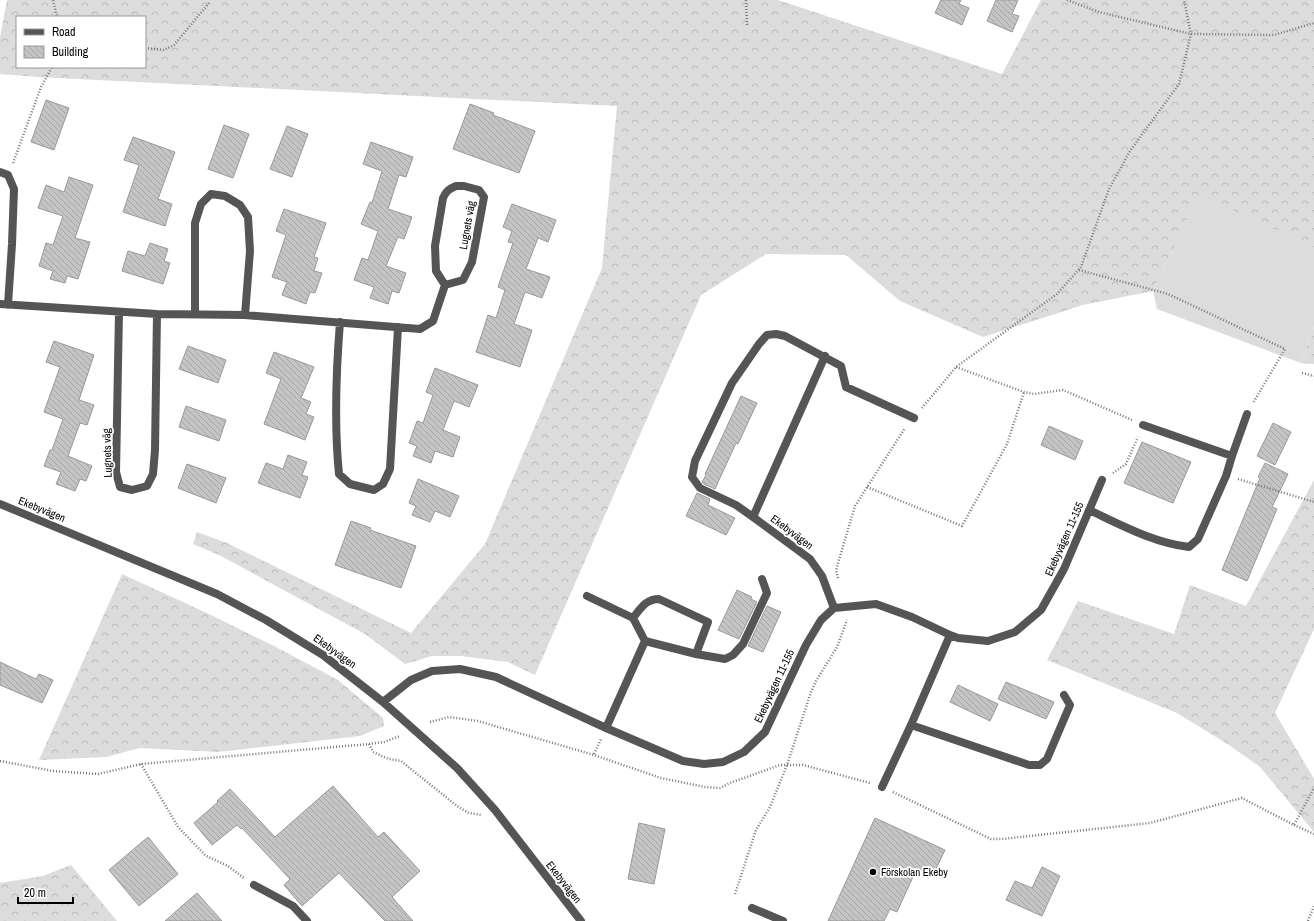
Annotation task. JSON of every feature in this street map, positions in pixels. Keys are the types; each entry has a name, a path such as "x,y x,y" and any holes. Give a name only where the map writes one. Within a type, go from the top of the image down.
{"street":[{"path":"0,172 8,175 14,189 12,244 4,304 157,314 245,315 420,329 433,321 445,285"},
{"name":"Lugnets väg","path":"456,186 464,186 479,190 484,197 472,262 463,280 445,285 436,271 435,246 443,198 449,189 456,186"},
{"path":"195,314 195,223 201,204 212,194 225,196 240,204 248,218 250,250 245,315"},
{"name":"Lugnets väg","path":"119,312 116,472 120,487 132,490 147,486 153,474 155,450 157,314"},
{"path":"340,322 337,358 336,448 339,474 350,484 374,490 383,484 390,469 398,327"},
{"name":"Ekebyvägen","path":"825,356 785,336 767,334 732,383 695,461 692,477 700,488 736,505 810,559 822,576 834,608"},
{"path":"753,516 825,356 841,366 846,387 914,418"},
{"path":"1089,510 1140,534 1176,545 1189,547 1198,539 1226,476 1247,414"},
{"path":"1143,425 1232,456"},
{"name":"Ekebyvägen 11-155","path":"383,702 411,680 432,671 460,669 496,677 606,728 683,761 704,764 722,762 744,752 765,732 806,645 821,620 834,608 876,604 912,617 958,638 988,641 1015,632 1041,610 1064,569 1102,480"},
{"name":"Ekebyvägen","path":"0,504 217,594 266,620 323,655 383,702 457,768 495,810 580,921"},
{"path":"587,596 633,618 645,641 696,654 725,659 733,656 743,644 767,593 762,579"},
{"path":"633,618 646,602 659,599 708,622 696,654"},
{"path":"882,787 950,635"},
{"path":"606,728 645,641"},
{"path":"911,724 1029,765 1040,765 1047,759 1070,705 1064,695"},
{"path":"254,885 293,906 307,921"},
{"path":"752,908 783,921"}],"path":[{"path":"53,0 57,16"},
{"path":"746,0 747,26"},
{"path":"1067,0 1099,12 1191,34 1274,35 1314,23"},
{"path":"735,894 756,830 770,806 787,765 816,681 838,647 848,620 846,606 836,570 855,506 901,432 956,367 1057,294 1081,268 1109,189 1130,151 1179,84 1191,34 1184,0"},
{"path":"146,48 164,50 174,45 209,3"},
{"path":"8,175 41,87 51,68"},
{"path":"1079,270 1168,294 1285,349 1247,414"},
{"path":"956,367 1024,392 1034,394 1063,390 1143,425 1126,464 1102,480"},
{"path":"1302,373 1314,376"},
{"path":"867,487 962,526 1007,444 1024,392"},
{"path":"1226,476 1314,502"},
{"path":"430,722 449,717 478,721 594,755 661,778 705,787 720,788 780,765 803,765 882,787 991,839 1002,840 1150,823 1242,798 1314,834"},
{"path":"0,761 52,771 98,774 141,764 370,744 384,742 400,736"},
{"path":"370,744 373,752 401,761 463,810 470,813 486,815"},
{"path":"141,764 178,827 206,856 228,866 254,885"},
{"path":"1294,825 1314,788"},
{"path":"1308,921 1314,906"}],"green space":[{"path":"7,0 778,0 1002,74 1041,0 1314,0 1314,247 1199,195 1153,291 1083,305 983,337 900,301 846,255 766,254 701,295 535,675 508,662 461,656 432,656 405,664 365,634 219,555 193,544 197,532 227,543 411,633 485,544 602,268 617,106 0,74 0,37"},
{"path":"1199,194 1314,247 1314,327 1301,363 1157,309 1153,291"},
{"path":"1314,327 1314,364 1301,363"},
{"path":"1314,480 1314,629 1275,713 1314,779 1314,832 1260,767 1229,745 1177,713 1047,660 1078,601 1174,634 1190,585 1246,606"},
{"path":"122,574 209,614 338,680 383,718 384,726 360,736 218,752 140,748 106,757 39,760"},
{"path":"71,865 117,921 0,921 0,883 43,876"}],"building":[{"path":"941,0 961,0 959,4 969,8 962,25 935,13"},
{"path":"996,0 1018,0 1012,14 1019,16 1012,32 987,21"},
{"path":"46,100 69,108 54,150 31,142"},
{"path":"470,104 494,113 493,115 535,131 519,173 453,149"},
{"path":"224,125 249,134 233,178 208,169"},
{"path":"287,126 308,134 292,177 270,169"},
{"path":"133,137 175,152 158,199 172,204 165,226 123,212 139,165 124,160"},
{"path":"371,142 413,157 406,177 399,175 388,209 412,217 404,239 398,237 386,266 406,273 399,293 392,291 388,304 370,298 374,287 354,280 362,258 368,260 378,231 361,224 370,202 372,203 382,171 363,164"},
{"path":"69,177 93,185 75,238 90,242 78,279 67,276 65,283 50,279 53,271 39,266 46,243 53,245 63,216 38,208 46,185 64,192"},
{"path":"512,204 556,220 548,242 538,238 526,269 550,277 542,298 525,292 514,324 532,330 520,367 476,352 488,315 496,318 505,290 498,287 513,243 508,242 512,231 503,227"},
{"path":"284,209 326,223 314,257 318,258 314,271 322,273 315,293 310,292 306,304 282,295 287,282 272,277 286,235 276,231"},
{"path":"150,243 168,249 164,261 170,263 163,284 122,271 128,251 145,256"},
{"path":"54,341 94,355 79,400 94,405 87,425 80,423 68,456 92,466 86,481 80,479 75,491 56,484 61,472 44,466 50,450 52,450 63,419 44,412 60,367 46,362"},
{"path":"188,346 226,360 218,383 179,369"},
{"path":"274,352 314,367 301,398 311,402 306,414 314,417 305,440 264,424 281,379 266,373"},
{"path":"435,368 478,385 469,407 454,401 443,430 460,437 453,457 435,451 431,463 413,456 417,446 409,443 417,421 423,423 433,395 426,392"},
{"path":"741,396 757,403 738,444 736,443 715,489 702,482"},
{"path":"186,406 226,420 219,441 179,427"},
{"path":"1273,423 1291,432 1275,465 1257,456"},
{"path":"1049,426 1083,441 1075,460 1041,445"},
{"path":"1142,442 1191,462 1173,503 1124,483"},
{"path":"288,455 307,462 302,475 308,477 300,498 258,483 266,463 283,469"},
{"path":"1265,463 1288,474 1272,507 1277,509 1247,581 1222,570 1260,478 1258,477"},
{"path":"187,464 226,478 216,503 178,488"},
{"path":"418,479 459,496 450,517 435,511 430,522 412,515 416,506 409,503"},
{"path":"697,493 710,499 708,505 735,518 726,535 686,516"},
{"path":"351,521 371,528 370,530 416,546 401,588 335,565"},
{"path":"737,590 752,597 751,599 757,602 739,639 718,630"},
{"path":"767,606 781,612 763,652 748,646"},
{"path":"0,662 36,679 39,674 53,680 42,703 0,685"},
{"path":"1006,682 1054,702 1046,719 998,699"},
{"path":"958,685 998,704 990,721 950,702"},
{"path":"333,786 378,837 384,832 420,871 392,897 413,921 385,921 339,873 302,906 284,885 290,879 242,828 241,829 237,825 212,845 194,823 218,802 217,801 230,789 275,837"},
{"path":"875,818 945,850 933,875 917,868 897,912 890,909 884,921 828,921"},
{"path":"639,823 665,829 654,884 628,879"},
{"path":"148,837 178,874 139,906 109,870"},
{"path":"1042,867 1060,876 1042,916 1006,900 1015,881 1032,888"},
{"path":"197,893 222,921 165,921 190,899"}],"place":[{"name":"Förskolan Ekeby","path":"873,872"}]}
